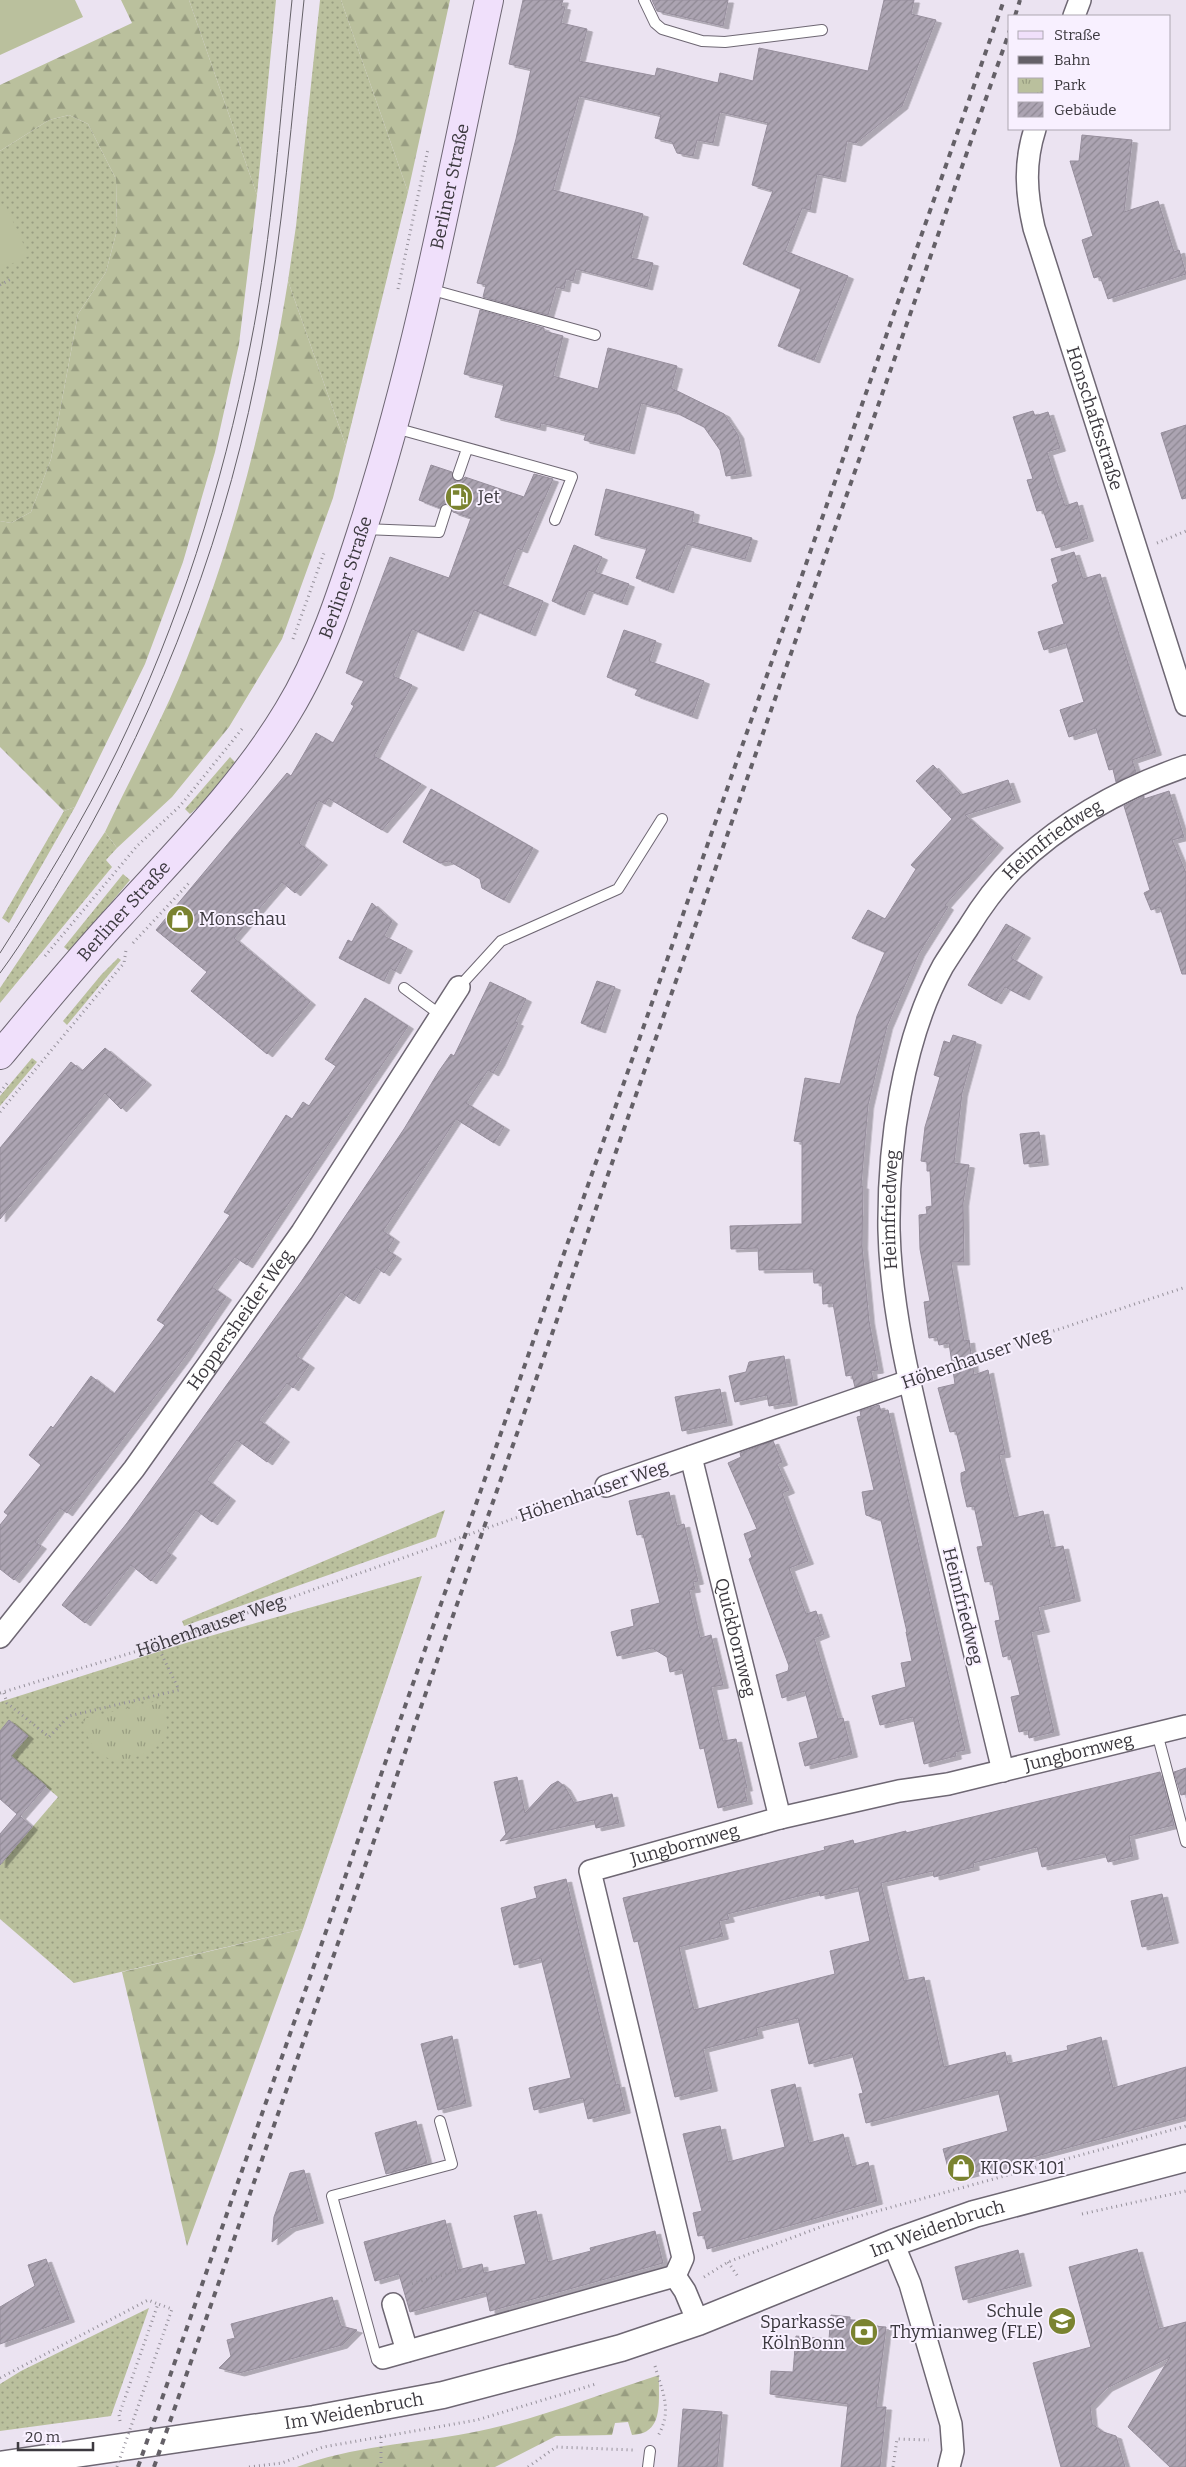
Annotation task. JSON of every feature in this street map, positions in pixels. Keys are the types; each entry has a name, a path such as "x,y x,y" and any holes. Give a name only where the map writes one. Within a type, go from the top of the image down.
{"main road":[{"name":"Berliner Straße","path":"0,1055 84,954 217,806 266,746 289,710 313,664 362,529 394,427 490,0"}],"street":[{"path":"1074,15 1080,0"},
{"name":"Honschaftsstraße","path":"1035,130 1027,158 1026,182 1034,228 1186,705"},
{"name":"Heimfriedweg","path":"1003,1771 909,1381 896,1306 889,1230 892,1165 901,1088 917,1029 942,968 977,914 1012,869 1055,833 1102,802 1148,779 1186,766"},
{"name":"Hoppersheider Weg","path":"0,1637 134,1469 302,1232 459,987"},
{"name":"Höhenhauser Weg","path":"606,1486 909,1381"},
{"name":"Quickbornweg","path":"691,1457 780,1818"},
{"name":"Jungbornweg","path":"680,2283 683,2258 590,1871 780,1818 899,1791 948,1784 1186,1726"},
{"name":"Im Weidenbruch","path":"0,2465 314,2419 443,2395 621,2348 698,2322 893,2243 974,2214 1186,2158"},
{"path":"893,2243 910,2284 950,2424 953,2451 949,2467"},
{"path":"383,2358 680,2283 698,2322"},
{"path":"393,2304 407,2351"}],"lane":[{"path":"644,0 655,23 662,29 702,41 726,42 822,30"},
{"path":"426,288 595,335"},
{"path":"394,427 572,477 555,520"},
{"path":"458,475 467,449"},
{"path":"362,529 439,532 446,510"},
{"path":"459,987 501,941 618,889 662,819"},
{"path":"404,988 442,1016"},
{"path":"1157,1733 1186,1842"},
{"path":"383,2358 376,2360 332,2196 452,2164 440,2120"},
{"path":"648,2467 650,2451"}],"path":[{"path":"396,296 430,143"},
{"path":"0,284 12,279"},
{"path":"1136,551 1186,531"},
{"path":"292,642 328,544"},
{"path":"44,957 138,846 180,806 243,728"},
{"path":"0,1112 124,963 126,950"},
{"name":"Höhenhauser Weg","path":"909,1381 1186,1287"},
{"name":"Höhenhauser Weg","path":"2,1693 157,1644 606,1486"},
{"path":"2,1693 7,1703 49,1737 69,1716 179,1690 157,1644"},
{"path":"680,2283 728,2262 823,2226 1186,2126"},
{"path":"1121,2206 1186,2191"},
{"path":"393,2304 379,2293 464,2269"},
{"path":"0,2378 148,2300 172,2309 117,2467"},
{"path":"120,2424 119,2415 158,2304"},
{"path":"528,2467 556,2447 606,2447 650,2451 664,2426 667,2399 654,2366"},
{"path":"380,2437 381,2467"},
{"path":"893,2467 897,2439 952,2440"}],"green space":[{"path":"0,0 75,0 83,17 0,55"},
{"path":"121,0 189,0 257,195 239,344 215,452 183,562 145,664 75,807 64,811 0,747 0,521 11,523 31,512 51,459 78,314 106,272 117,230 116,179 88,124 69,115 49,120 0,151 0,85 132,23"},
{"path":"189,0 276,0 257,195"},
{"path":"320,0 341,0 408,192 346,446 288,281 296,226"},
{"path":"341,0 450,0 408,192"},
{"path":"69,115 88,124 116,179 117,230 106,272 78,314 51,459 31,512 11,523 0,521 0,151 49,120"},
{"path":"5,204 29,256 0,269 0,207"},
{"path":"288,281 346,446 333,498 282,639 229,727 172,797 117,848 105,832 162,717 179,678 198,630 231,532 258,433"},
{"path":"230,757 235,762 208,798 190,814 185,809"},
{"path":"75,807 9,923 2,918 64,811"},
{"path":"105,832 117,848 106,860 112,867 0,1003 0,988"},
{"path":"123,874 130,880 70,952 64,947"},
{"path":"118,958 121,960 67,1025 63,1021 101,975"},
{"path":"32,1058 37,1062 0,1106 0,1096"},
{"path":"445,1510 436,1537 184,1626 182,1621"},
{"path":"422,1576 303,1929 74,1983 0,1919 0,1865 58,1797 0,1747 0,1702 189,1642"},
{"path":"161,1700 167,1728 162,1743 147,1752 123,1760 104,1756 91,1743 83,1719"},
{"path":"303,1929 187,2246 122,1972"},
{"path":"149,2308 111,2416 0,2431 0,2384 21,2371"},
{"path":"659,2375 658,2414 650,2429 643,2433 632,2435 628,2422 615,2423 612,2435 556,2436 495,2467 297,2467 339,2454 448,2437 517,2422"}],"building":[{"path":"523,0 563,0 561,6 565,7 561,23 587,29 579,61 655,76 657,68 718,83 720,73 753,81 759,48 868,71 884,0 914,0 911,14 936,20 902,106 856,143 847,141 840,179 817,174 810,210 802,208 785,251 848,276 814,360 778,346 801,289 743,264 773,191 752,185 768,123 720,112 713,143 697,140 693,156 677,153 672,142 655,138 661,115 579,96 553,190 643,214 631,258 653,263 647,287 576,269 573,281 566,279 564,289 556,287 548,315 483,297 486,285 477,283 516,139 531,69 509,64"},
{"path":"652,0 728,0 723,26 657,11"},
{"path":"1082,135 1132,140 1124,212 1158,201 1174,252 1179,250 1186,274 1108,299 1100,276 1094,278 1082,240 1093,236 1070,161 1079,161"},
{"path":"480,310 544,328 544,331 563,336 553,376 598,389 608,348 677,366 671,388 724,414 738,435 746,473 726,476 720,450 704,427 675,412 641,403 629,451 584,440 586,434 541,423 540,428 495,417 504,384 464,374"},
{"path":"1033,411 1035,416 1048,412 1060,448 1047,452 1065,506 1077,502 1088,538 1056,548 1043,510 1037,511 1027,480 1033,479 1013,417"},
{"path":"1186,425 1186,498 1182,499 1161,433"},
{"path":"431,465 452,472 453,479 456,482 465,477 524,497 534,474 553,479 522,550 517,548 502,584 543,601 530,633 474,610 458,648 412,629 393,676 412,685 374,756 421,784 382,830 328,798 325,804 318,800 299,843 322,862 295,893 282,882 234,938 310,1002 267,1054 191,991 207,972 156,930 287,773 291,776 316,733 333,743 354,706 351,704 364,681 346,673 390,557 449,578 471,518 453,512 449,504 444,503 440,508 419,500"},
{"path":"606,489 694,512 692,522 752,538 745,559 686,544 668,590 636,578 647,548 595,535"},
{"path":"574,545 602,557 595,572 629,584 622,602 588,590 579,612 552,601"},
{"path":"1074,552 1083,579 1100,574 1156,752 1132,760 1136,772 1116,782 1113,769 1109,770 1096,728 1069,737 1060,710 1084,702 1066,643 1044,650 1038,632 1064,624 1052,585 1058,582 1051,559"},
{"path":"624,630 656,641 649,661 704,681 692,716 635,695 638,689 607,677"},
{"path":"933,765 961,795 1008,780 1015,799 965,815 998,845 945,905 948,907 919,953 887,1026 868,1105 861,1186 863,1186 862,1246 869,1321 878,1370 871,1371 873,1380 855,1387 852,1375 846,1376 833,1303 823,1304 822,1283 814,1283 813,1269 759,1270 758,1248 731,1249 730,1226 802,1224 802,1142 794,1141 805,1078 840,1084 857,1016 885,952 852,938 868,910 885,919 916,869 911,865 952,819 916,781"},
{"path":"431,789 533,848 504,900 482,888 480,879 449,861 440,863 403,842"},
{"path":"1169,791 1184,837 1172,840 1186,873 1186,974 1182,974 1160,907 1151,910 1144,893 1150,890 1124,806 1144,796 1144,799"},
{"path":"372,903 392,921 384,936 407,948 395,971 390,968 384,981 339,958 348,940 352,942"},
{"path":"1006,924 1025,935 1011,958 1037,974 1024,997 1005,987 996,1001 968,985"},
{"path":"597,981 615,987 600,1030 581,1023"},
{"path":"490,982 526,999 515,1022 518,1023 499,1063 493,1073 488,1070 466,1103 504,1127 494,1143 456,1119 383,1231 394,1239 387,1250 396,1256 384,1273 376,1267 354,1301 341,1292 296,1356 309,1365 293,1388 287,1383 259,1420 284,1439 267,1462 237,1440 207,1480 230,1498 212,1522 196,1510 166,1551 171,1555 151,1581 131,1565 85,1623 62,1605 127,1523 301,1282 404,1129 439,1071 451,1054 454,1056"},
{"path":"365,998 408,1026 247,1265 235,1257 212,1287 226,1297 184,1358 67,1513 60,1508 35,1542 41,1546 14,1580 0,1569 0,1525 8,1515 4,1512 41,1465 29,1455 51,1426 53,1428 91,1376 114,1394 165,1325 157,1320 230,1215 224,1212 286,1115 292,1119 303,1102 309,1106 336,1066 325,1059"},
{"path":"953,1035 976,1042 962,1093 954,1163 969,1165 963,1203 964,1262 951,1262 964,1341 969,1340 974,1375 988,1370 1005,1454 999,1455 1014,1518 1043,1511 1051,1548 1063,1546 1075,1598 1038,1607 1044,1629 1031,1632 1054,1732 1029,1738 1028,1730 1019,1732 1011,1697 1020,1695 1010,1655 1003,1657 995,1621 1000,1620 992,1581 985,1582 977,1547 983,1546 974,1506 967,1507 961,1481 961,1473 966,1471 956,1431 950,1432 938,1388 955,1384 949,1343 939,1345 937,1337 929,1338 924,1302 930,1301 920,1249 919,1215 927,1214 926,1207 932,1206 930,1171 927,1171 927,1162 921,1161 925,1127 940,1077 934,1075 944,1041 950,1043"},
{"path":"105,1048 146,1082 121,1109 105,1093 0,1219 0,1148 71,1062 82,1071"},
{"path":"1039,1132 1043,1162 1024,1164 1020,1134"},
{"path":"784,1356 792,1402 769,1406 767,1395 735,1402 729,1376 746,1372 749,1362"},
{"path":"720,1389 727,1422 682,1431 675,1397"},
{"path":"879,1405 881,1411 888,1410 965,1750 955,1752 956,1756 924,1764 913,1717 880,1725 872,1696 906,1687 901,1663 912,1661 881,1520 866,1515 862,1492 874,1490 857,1417 861,1416 860,1411"},
{"path":"773,1441 782,1462 777,1464 789,1490 782,1493 808,1561 789,1568 806,1614 816,1611 824,1634 814,1638 838,1719 843,1718 852,1754 805,1766 799,1743 818,1738 805,1691 782,1698 776,1675 788,1671 789,1666 749,1559 752,1557 744,1534 757,1529 728,1463 741,1457 740,1453"},
{"path":"669,1492 677,1526 684,1524 698,1581 693,1582 695,1589 689,1590 700,1638 711,1635 723,1685 711,1687 723,1741 736,1739 747,1788 744,1788 747,1801 718,1808 704,1748 700,1749 682,1669 670,1672 667,1657 652,1648 617,1656 611,1632 634,1626 631,1610 660,1603 643,1534 637,1535 629,1501"},
{"path":"9,1720 28,1736 11,1756 46,1786 20,1816 32,1827 0,1865 0,1834 17,1814 0,1799 0,1731"},
{"path":"1186,1768 1186,1794 1181,1795 1174,1772"},
{"path":"1160,1772 1174,1825 1129,1836 1133,1856 1108,1862 1105,1853 1042,1867 1037,1847 973,1863 974,1867 934,1877 933,1871 881,1883 904,1981 924,1977 944,2067 1005,2052 1008,2064 1068,2050 1067,2046 1101,2037 1113,2088 1186,2067 1186,2116 951,2179 943,2149 1008,2131 998,2090 866,2123 859,2094 863,2093 852,2053 809,2064 798,2018 756,2028 758,2035 703,2049 712,2088 675,2097 638,1941 634,1942 623,1898 825,1850 824,1847 853,1840 854,1844 906,1831 906,1833","holes":["858,1887 870,1941 830,1951 835,1974 694,2010 679,1947 723,1936 719,1921 729,1919 727,1914 819,1891 820,1896"]},
{"path":"517,1777 525,1813 551,1785 558,1781 565,1787 574,1803 612,1794 619,1823 596,1828 594,1820 500,1841 506,1834 494,1782"},
{"path":"566,1879 616,2085 619,2084 625,2110 588,2119 583,2098 534,2110 529,2088 571,2078 541,1958 514,1965 501,1908 537,1898 534,1887"},
{"path":"1162,1894 1173,1940 1142,1947 1131,1901"},
{"path":"452,2036 466,2103 438,2110 421,2044"},
{"path":"795,2084 809,2143 843,2134 852,2167 868,2162 877,2201 707,2249 704,2235 698,2236 693,2213 702,2211 683,2134 720,2126 728,2162 785,2147 771,2090"},
{"path":"416,2121 427,2163 386,2174 375,2133"},
{"path":"304,2170 318,2220 290,2228 272,2242 274,2217 290,2173"},
{"path":"536,2211 548,2262 591,2251 590,2248 655,2231 663,2263 490,2311 486,2292 410,2312 399,2274 375,2281 364,2242 445,2220 458,2270 482,2264 484,2273 526,2264 514,2216"},
{"path":"1137,2249 1159,2329 1186,2322 1186,2467 1170,2467 1128,2427 1170,2357 1107,2388 1090,2406 1092,2424 1103,2432 1116,2436 1125,2467 1061,2467 1033,2363 1091,2347 1069,2267"},
{"path":"1018,2250 1026,2283 963,2300 955,2267"},
{"path":"46,2259 69,2319 0,2344 0,2307 35,2286 28,2265"},
{"path":"332,2297 341,2326 357,2330 342,2345 239,2373 219,2368 231,2356 227,2340 235,2338 231,2324"},
{"path":"831,2315 850,2317 850,2320 886,2327 876,2407 886,2407 880,2467 841,2467 848,2404 770,2394 771,2371 793,2372 796,2336 829,2339"},
{"path":"683,2409 722,2412 717,2467 678,2467"}],"tram line":[{"path":"0,953 47,879 117,751 160,654 179,604 212,503 239,399 265,261 292,0"},
{"path":"0,973 28,932 72,859 136,737 164,675 212,546 232,479 262,345 276,259 304,0"}],"railway":[{"path":"138,2467 1004,0"},
{"path":"1015,15 1020,0"},
{"path":"154,2467 1008,36"}],"place":[{"name":"Jet","path":"459,497"},
{"name":"Monschau","path":"180,919"},
{"name":"KIOSK 101","path":"961,2168"},
{"name":"Schule Thymianweg (FLE)","path":"1062,2321"},
{"name":"Sparkasse KölnBonn","path":"864,2332"}]}
